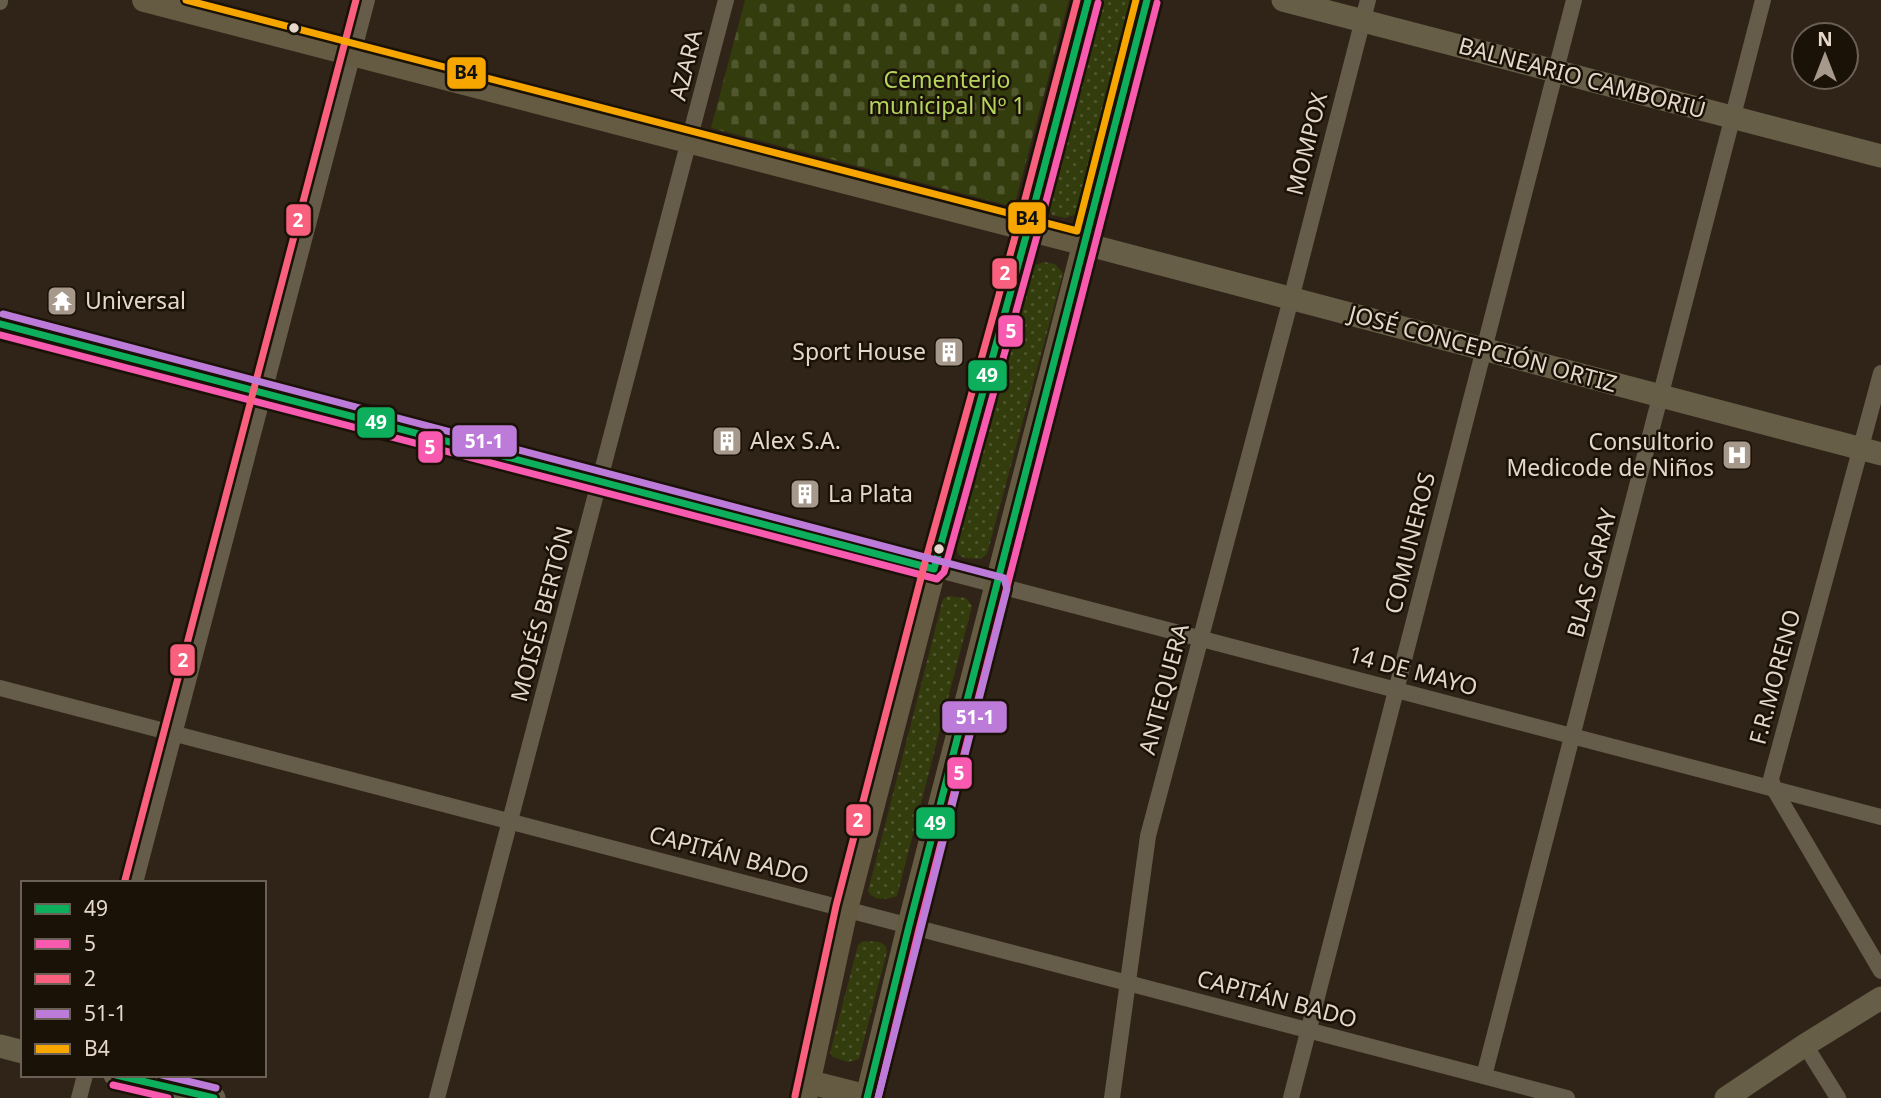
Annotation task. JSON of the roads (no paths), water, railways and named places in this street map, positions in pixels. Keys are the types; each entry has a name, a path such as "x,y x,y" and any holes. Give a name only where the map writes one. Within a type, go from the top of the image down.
{"main road":[{"path":"145,0 1085,244"},
{"path":"1088,0 934,569 846,909 807,1090 869,1098 909,926 1147,0"}],"street":[{"path":"136,881 367,0"},
{"name":"AZARA","path":"690,142 726,0"},
{"name":"BALNEARIO CAMBORIÚ","path":"1283,0 1365,10 1556,72 1881,156"},
{"name":"COMUNEROS","path":"1291,1098 1574,0"},
{"name":"BLAS GARAY","path":"1484,1076 1763,0"},
{"name":"MOMPOX","path":"1291,299 1365,10"},
{"name":"MOISÉS BERTÓN","path":"437,1098 690,142"},
{"name":"JOSÉ CONCEPCIÓN ORTIZ","path":"1085,244 1871,451"},
{"name":"ANTEQUERA","path":"1112,1098 1148,835 1291,299"},
{"name":"14 DE MAYO","path":"0,324 1881,817"},
{"name":"F.R.MORENO","path":"1774,789 1771,779 1871,451 1881,373"},
{"name":"CAPITÁN BADO","path":"0,688 1567,1098"},
{"path":"1774,789 1881,971"},
{"path":"1727,1098 1881,998"},
{"path":"1805,1045 1838,1098"},
{"path":"0,1046 21,1051"},
{"path":"79,1098 84,1077"},
{"path":"124,1077 214,1098"}],"place":[{"name":"Universal","path":"62,301"},
{"name":"Sport House","path":"949,352"},
{"name":"Alex S.A.","path":"727,441"},
{"name":"Consultorio Medicode de Niños","path":"1737,455"},
{"name":"La Plata","path":"805,494"}],"park label":[{"name":"Cementerio municipal Nº 1","path":"947,93"}]}
